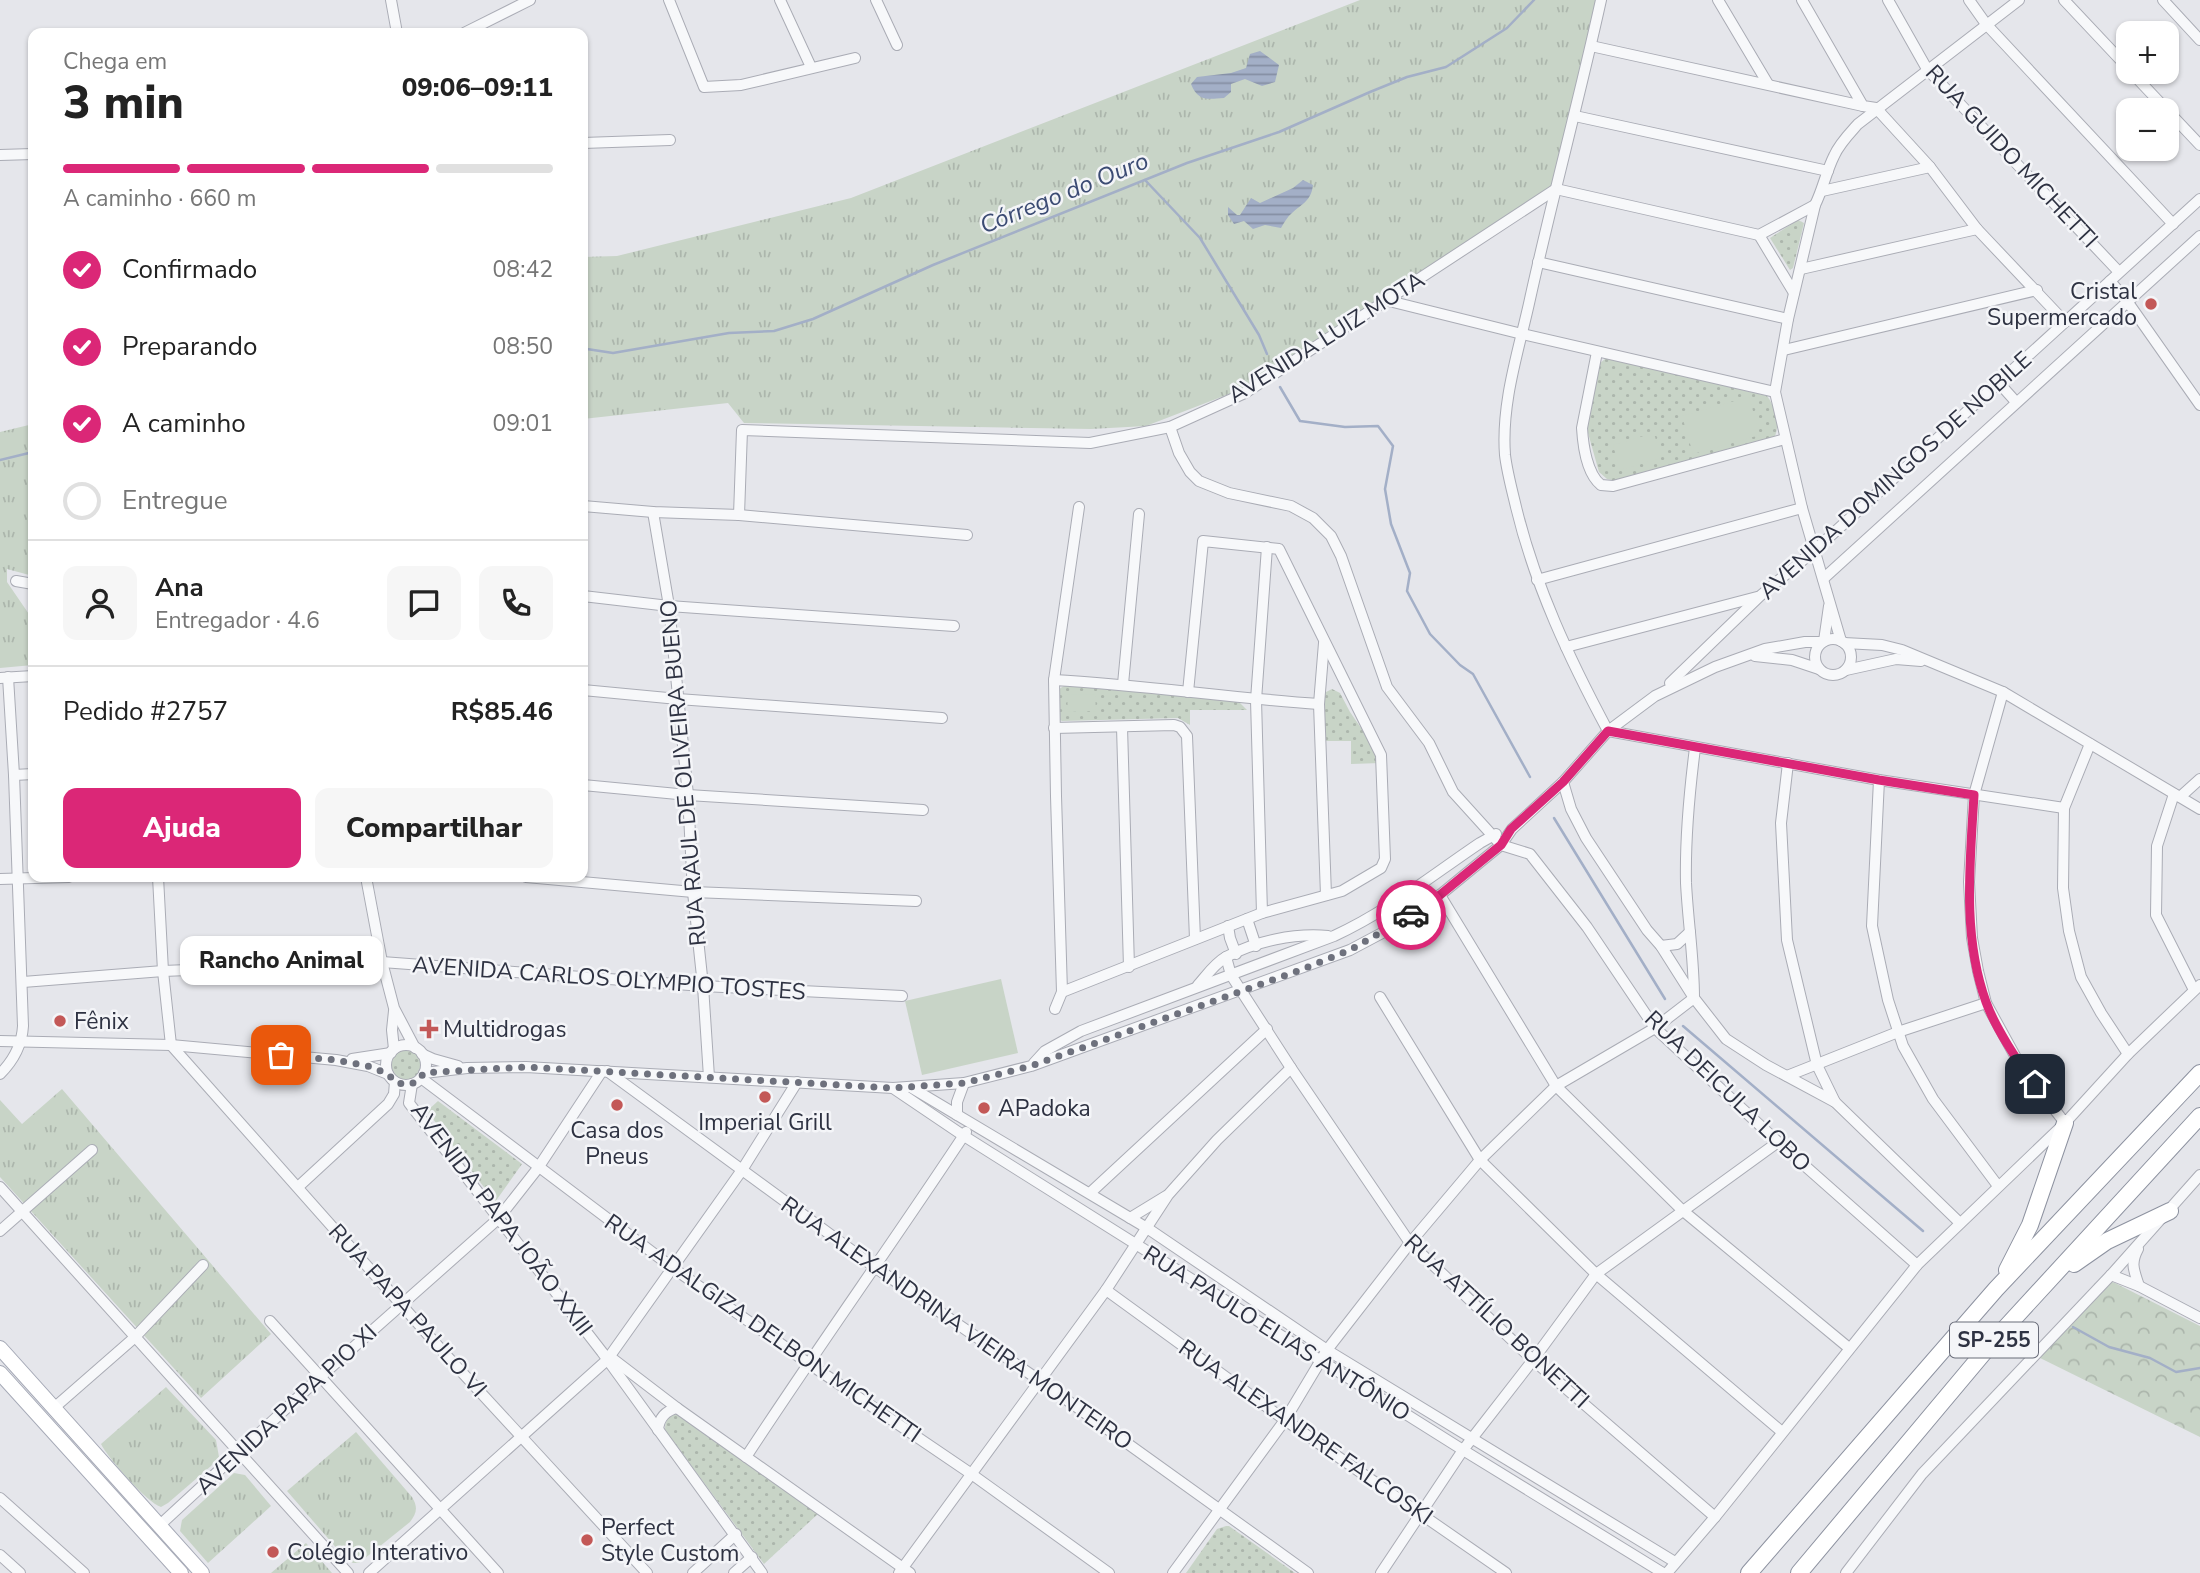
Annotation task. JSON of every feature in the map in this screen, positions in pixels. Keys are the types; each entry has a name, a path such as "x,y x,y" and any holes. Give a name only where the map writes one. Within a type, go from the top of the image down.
{"highway":[{"name":"SP-255","path":"1749,1573 1996,1289 2200,1073"},
{"name":"SP-255","path":"1803,1569 1996,1338 2200,1116"},
{"path":"1996,1289 2030,1225 2065,1123"},
{"path":"1996,1338 2082,1256 2170,1211"}],"main road":[{"path":"0,1348 202,1573"},
{"path":"0,1373 181,1573"}],"street":[{"path":"391,0 396,28"},
{"path":"474,28 530,0"},
{"path":"669,0 704,87 741,85 855,58"},
{"path":"780,0 811,67"},
{"path":"876,0 897,45"},
{"path":"1601,0 1511,379 1504,421 1505,456 1520,526 1537,580 1585,688 1608,731"},
{"path":"1718,0 1768,84"},
{"path":"1802,0 1863,106"},
{"name":"RUA GUIDO MICHETTI","path":"1888,0 1927,69 2119,272"},
{"path":"1969,0 1986,24 2173,224"},
{"path":"1846,670 1851,659 1850,653 1843,642 1822,579 1785,439 1776,392 1788,319 1815,205 1839,146 1858,124 1875,108 2019,0"},
{"path":"2064,0 2116,55"},
{"path":"2163,0 2200,40"},
{"path":"1591,46 1875,108 1930,167 1978,229 2065,322"},
{"path":"2143,84 2200,145"},
{"path":"1575,116 1828,171"},
{"path":"588,143 670,140"},
{"path":"0,155 28,154"},
{"path":"1822,191 1930,167"},
{"path":"1556,189 1759,235 1815,205"},
{"name":"AVENIDA LUIZ MOTA","path":"739,515 742,430 1090,443 1170,427 1245,393 1556,189"},
{"name":"AVENIDA DOMINGOS DE NOBILE","path":"1656,696 1759,596 1815,550 2200,199"},
{"path":"1801,269 1978,229"},
{"path":"1759,235 1794,293"},
{"name":"AVENIDA DOMINGOS DE NOBILE","path":"1822,579 2200,236"},
{"path":"1538,262 1788,319"},
{"path":"2110,281 2200,405"},
{"path":"1784,350 2037,290"},
{"path":"1385,300 1776,392"},
{"path":"1597,352 1582,428 1593,476 1601,485 1614,486 1785,439"},
{"path":"1999,383 2016,402"},
{"path":"1170,427 1179,453 1199,481 1229,493 1292,506 1313,518 1331,536 1342,556 1387,687 1429,743 1453,792 1501,845"},
{"path":"588,506 653,513 739,515 967,535"},
{"path":"1055,1009 1062,992 1054,680 1079,507"},
{"path":"1537,580 1802,508"},
{"name":"RUA RAUL DE OLIVEIRA BUENO","path":"653,513 669,606 688,795 693,892 709,1077"},
{"path":"1124,684 1139,514"},
{"path":"1062,992 1262,913 1342,891 1381,868 1385,859 1381,755 1279,549 1203,541 1188,692"},
{"path":"1262,913 1256,699 1267,547"},
{"path":"16,581 28,583"},
{"path":"1566,647 1759,596"},
{"path":"588,597 669,606 954,626"},
{"path":"1819,669 1815,652 1823,642 1829,603"},
{"path":"0,1041 171,1045 336,1060 368,1066 406,1085 419,1079 467,1068 526,1067 893,1088 964,1083 1031,1066 1350,950 1399,924 1440,895 1501,845 1511,829 1563,782 1608,731 1656,696 1715,667 1749,655 1785,645 1833,639 1902,649 2003,692 2200,809"},
{"path":"1324,643 1319,704 1326,895"},
{"path":"1749,655 1792,660 1829,675 1896,659 1931,661"},
{"path":"0,1074 22,1041 23,982 14,775 4,678 28,676"},
{"path":"1054,680 1124,684 1319,704"},
{"path":"1321,685 1343,680"},
{"path":"588,690 942,718"},
{"path":"2003,692 1974,795 1969,882 1972,938 1986,1003 2020,1065 2065,1123"},
{"path":"1054,727 1174,725 1180,727 1187,736 1195,939"},
{"path":"1122,727 1129,967"},
{"path":"1608,731 1879,780 2064,808"},
{"path":"2090,744 2064,808 2063,888 2069,931 2081,977 2128,1054"},
{"path":"1694,998 1694,962 1686,884 1686,817 1695,747"},
{"path":"1788,764 1782,823 1787,940 1816,1065 1835,1102"},
{"path":"14,775 28,774"},
{"path":"1665,1573 1715,1517 1917,1265 2065,1123 2128,1054 2197,988 2156,915 2157,846 2177,795 2200,779"},
{"path":"1879,780 1872,926 1888,1000 1903,1046 1933,1099 1998,1186"},
{"path":"1563,782 1571,809 1586,838 1694,998 1726,1039 1835,1102 1960,1223"},
{"path":"588,785 688,795 923,810"},
{"path":"1031,1066 1045,1051 1081,1031 1334,936 1383,911 1491,836 1511,829"},
{"name":"RUA DEICULA LOBO","path":"1501,845 1531,855 1587,927 1655,1028 1917,1265"},
{"path":"0,879 28,878"},
{"path":"158,882 163,971 171,1045"},
{"path":"367,882 394,1008 425,1060 419,1079"},
{"path":"582,882 693,892 916,901"},
{"path":"1440,895 1556,1086 1682,1210 1849,1348"},
{"path":"1247,919 1256,946"},
{"name":"RUA ATTÍLIO BONETTI","path":"1228,926 1231,975 1410,1243 1533,1360 1715,1517"},
{"path":"1661,946 1677,944 1690,932"},
{"path":"1195,988 1231,956 1256,946 1310,934 1334,936"},
{"path":"1284,938 1298,971"},
{"name":"AVENIDA CARLOS OLYMPIO TOSTES","path":"23,982 163,971 382,962 703,986 902,996"},
{"path":"1380,997 1480,1160 1596,1274 1782,1432"},
{"path":"1173,1573 1285,1420 1324,1355 1410,1243 1480,1160 1556,1086 1655,1028 1694,998"},
{"path":"1787,1076 1898,1032 1986,1003"},
{"path":"298,1187 388,1104 394,1094 386,1063 393,1051 394,1008"},
{"path":"1090,1193 1267,1029"},
{"name":"RUA PAPA PAULO VI","path":"171,1045 401,1304 647,1573"},
{"path":"336,1060 370,1057 404,1046 433,1059 467,1068"},
{"path":"606,1356 904,1571 971,1473 1106,1290 1168,1195 1217,1140 1291,1068"},
{"name":"AVENIDA PAPA PIO XI","path":"160,1525 320,1377 498,1219 538,1168 605,1071"},
{"name":"RUA ALEXANDRINA VIEIRA MONTEIRO","path":"605,1071 876,1268 1039,1380 1308,1573"},
{"name":"RUA ADALGIZA DELBON MICHETTI","path":"419,1079 673,1268 971,1473 1109,1573"},
{"name":"AVENIDA PAPA JOÃO XXIII","path":"419,1079 409,1103 606,1356 762,1573"},
{"path":"369,1573 522,1436 606,1356 673,1268 742,1170 797,1082"},
{"path":"957,1115 957,1102 964,1083"},
{"name":"RUA PAULO ELIAS ANTÔNIO","path":"893,1088 964,1136 1137,1244 1324,1355 1472,1437 1675,1562"},
{"name":"RUA PAULO ELIAS ANTÔNIO","path":"912,1088 1147,1228 1462,1450 1665,1573"},
{"path":"746,1457 972,1124"},
{"path":"1381,1573 1462,1450 1596,1274 1778,1142"},
{"path":"0,1231 92,1150"},
{"path":"1846,1573 1922,1474 2111,1275 2200,1175"},
{"path":"0,1187 348,1573"},
{"path":"1130,1218 1168,1195"},
{"path":"2140,1286 2133,1259 2143,1240"},
{"path":"55,1407 134,1338 203,1265"},
{"path":"2111,1275 2140,1286 2200,1318"},
{"name":"RUA ALEXANDRE FALCOSKI","path":"1106,1290 1285,1420 1506,1573"},
{"path":"270,1321 498,1573"},
{"path":"658,1430 664,1414 677,1408"},
{"path":"0,1498 84,1573"},
{"path":"693,1573 736,1534"},
{"path":"0,1555 20,1573"},
{"path":"734,1573 752,1557"}],"green space":[{"path":"1360,0 1597,0 1555,189 1383,296 1242,389 1146,426 1091,429 744,423 728,403 588,418 588,257 617,256 851,198"},
{"path":"1798,220 1804,223 1793,268 1790,270 1770,238"},
{"path":"1610,358 1767,396 1776,416 1774,438 1617,481 1607,479 1599,472 1587,423 1600,363"},
{"path":"1749,397 1760,435 1693,454 1682,416"},
{"path":"28,425 28,575 7,569 7,582 28,613 28,665 0,668 0,432"},
{"path":"1654,433 1661,458 1620,470 1613,445"},
{"path":"1067,685 1239,702 1247,710 1190,710 1190,725 1178,718 1062,721 1058,719 1057,691"},
{"path":"1332,689 1340,693 1379,754 1381,763 1351,764 1351,741 1323,741 1324,693"},
{"path":"1095,694 1096,711 1068,712 1067,695"},
{"path":"1001,979 1018,1053 922,1075 905,1001"},
{"path":"406,1050 416,1055 421,1065 416,1075 406,1080 396,1075 391,1065 396,1055"},
{"path":"62,1089 271,1334 201,1398 0,1177 0,1100 22,1124"},
{"path":"438,1101 522,1164 495,1202 427,1111"},
{"path":"2105,1280 2200,1326 2200,1437 2036,1356 2095,1283"},
{"path":"166,1387 216,1440 219,1457 161,1507 128,1479 101,1444"},
{"path":"678,1414 820,1512 764,1564 665,1430 668,1419"},
{"path":"356,1432 412,1497 416,1510 410,1522 359,1563 353,1563 346,1559 287,1491"},
{"path":"234,1473 245,1475 271,1506 208,1563 180,1531 182,1520"},
{"path":"1226,1526 1295,1573 1186,1573 1217,1529"},
{"path":"306,1543 332,1573 271,1573"}],"water":[{"path":"1260,51 1279,65 1275,82 1262,86 1245,79 1231,84 1231,92 1224,98 1200,97 1194,90 1191,84 1197,77 1231,73 1246,68 1250,54"},
{"path":"1303,180 1313,185 1310,195 1281,228 1265,225 1253,229 1244,221 1234,224 1228,215 1228,207 1240,215 1251,198 1260,203 1293,188"}],"waterway":[{"name":"Córrego do Ouro","path":"588,349 613,353 729,333 774,331 813,319 933,265 1187,163 1279,132 1407,77 1446,67 1507,28 1534,0"},
{"path":"1145,180 1200,238 1259,335 1267,354"},
{"path":"1280,387 1300,421 1345,427 1378,426 1393,446 1385,489 1391,524 1410,573 1407,591 1430,634 1460,665 1473,674 1530,777"},
{"name":"Córrego do Ouro","path":"0,460 28,453"},
{"path":"1554,818 1665,999"},
{"path":"1683,1026 1923,1231"},
{"path":"2073,1327 2109,1347 2150,1358 2176,1372 2200,1368"}],"way so far":[{"path":"281,1055 368,1066 388,1074 395,1082 406,1085 417,1082 424,1073 467,1068 526,1067 893,1088 964,1083 1031,1066 1298,971 1350,950 1411,915"}],"place":[{"name":"Cristal Supermercado","path":"2151,304"},
{"name":"Fênix","path":"60,1021"},
{"name":"Multidrogas","path":"429,1029"},
{"name":"Rancho Animal","path":"281,1055"},
{"name":"Imperial Grill","path":"765,1097"},
{"name":"Casa dos Pneus","path":"617,1105"},
{"name":"APadoka","path":"984,1108"},
{"name":"Perfect Style Custom","path":"587,1540"},
{"name":"Colégio Interativo","path":"273,1552"}],"route":[{"path":"1411,915 1501,845 1511,829 1563,782 1608,731 1974,795 1969,882 1972,938 1978,971 1986,1003 2020,1065 2035,1084"}]}
